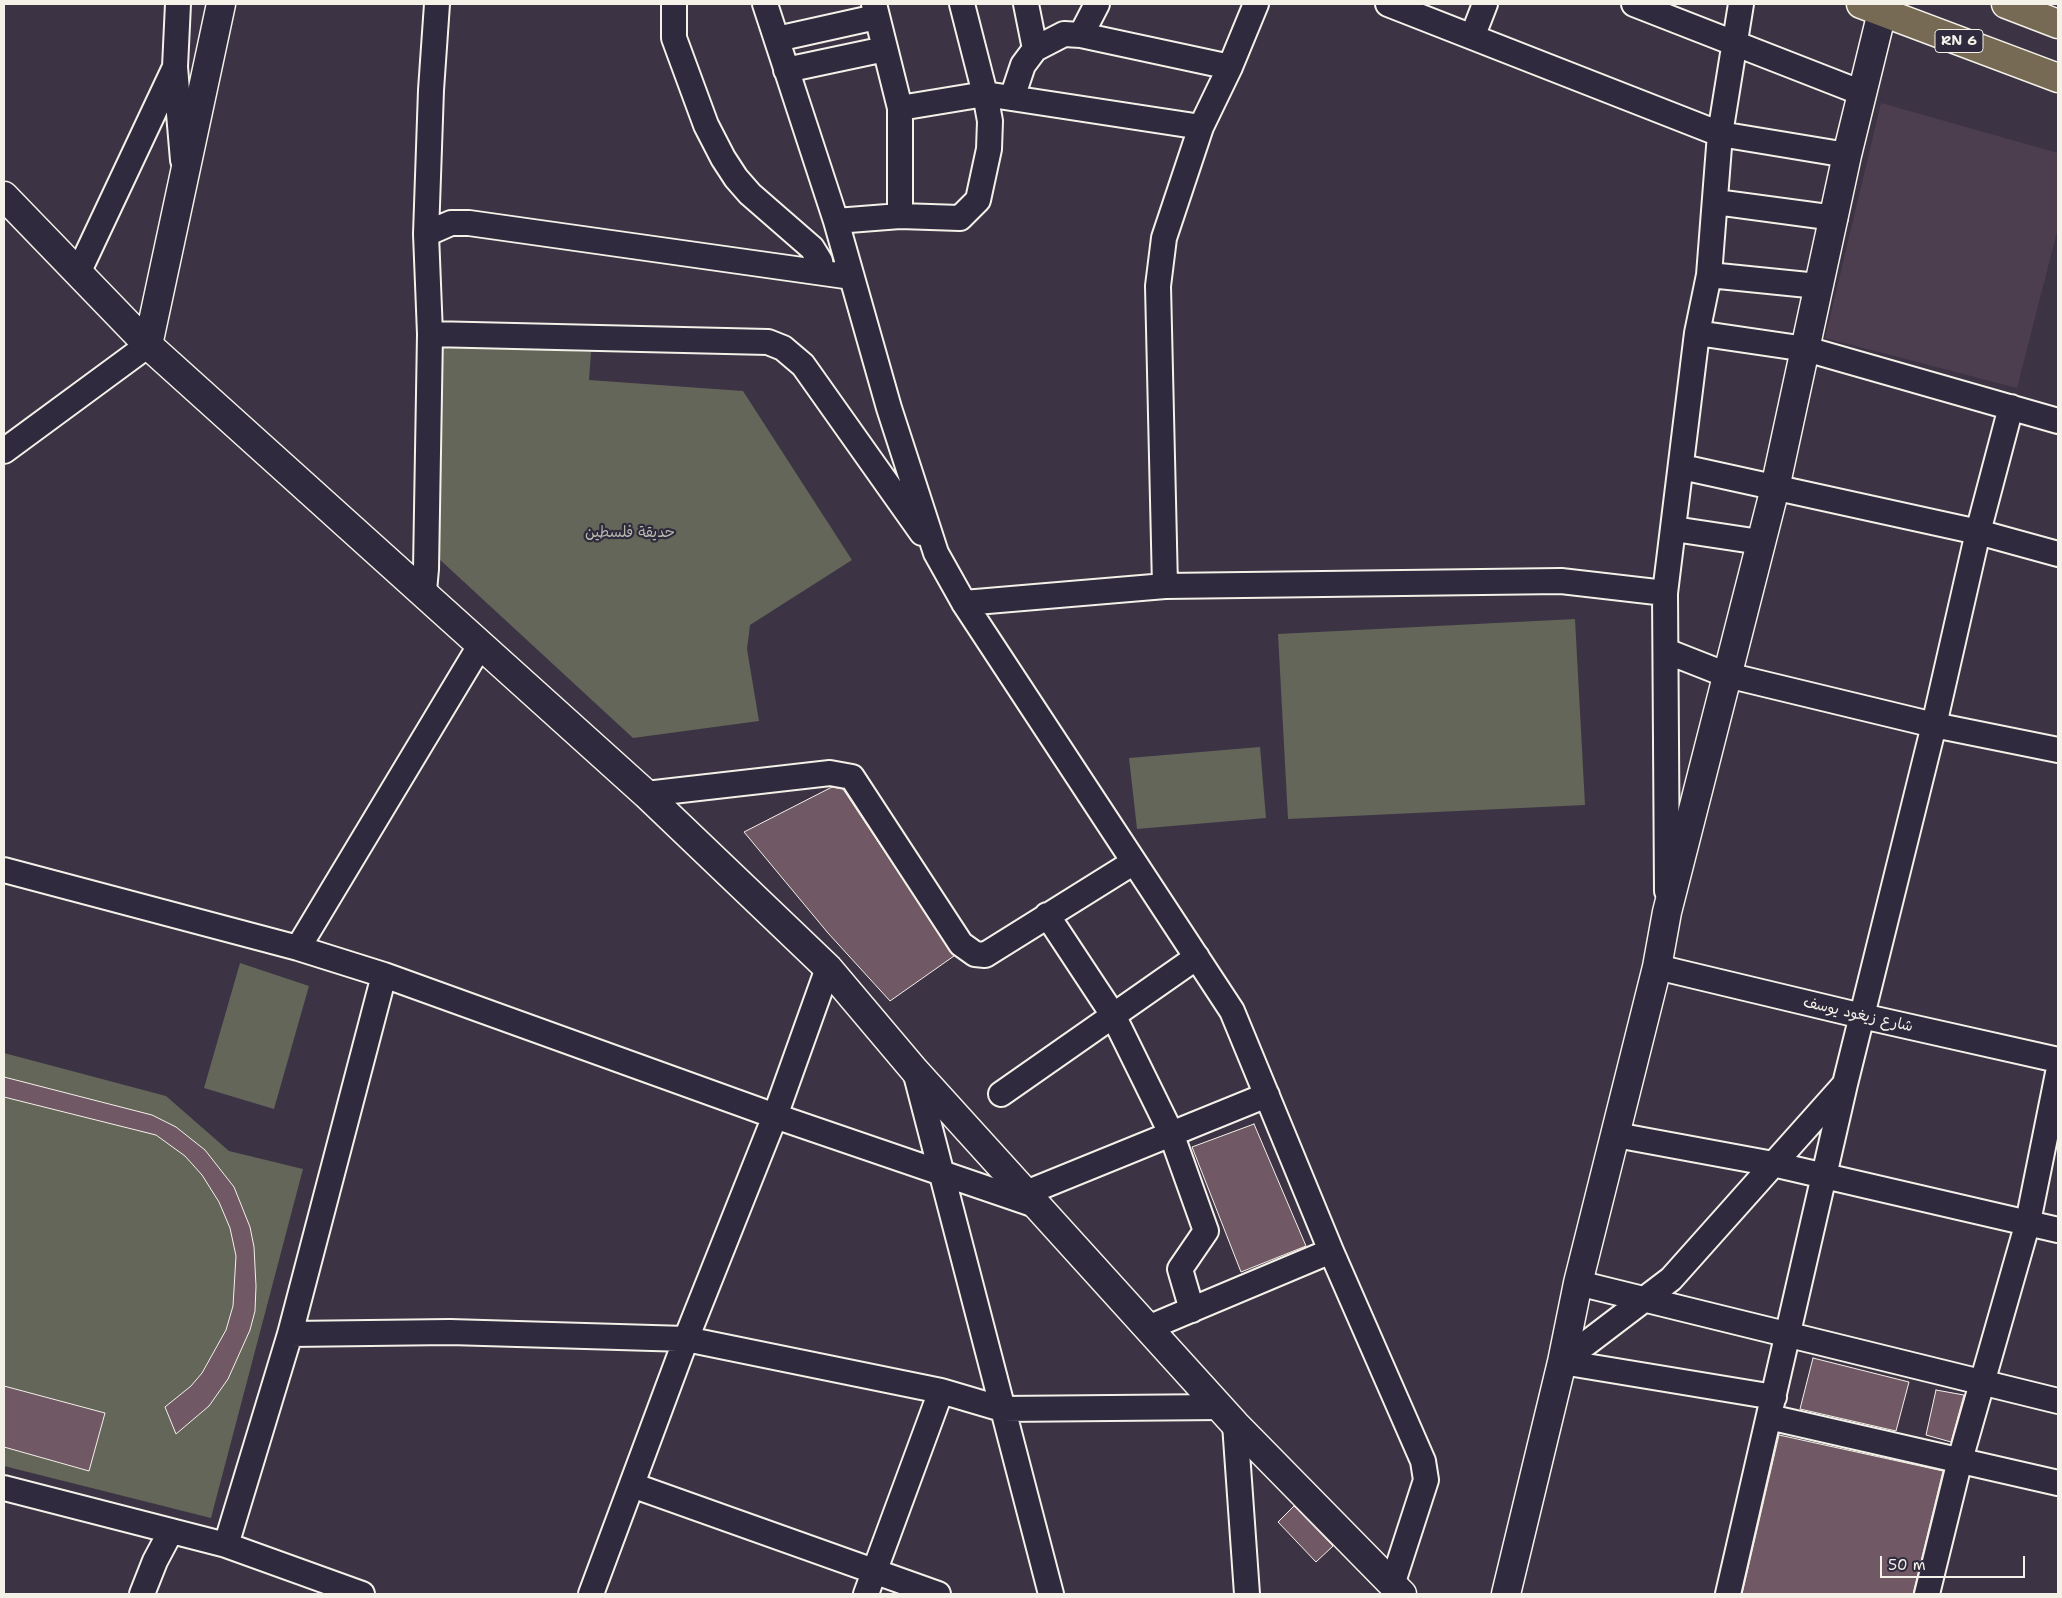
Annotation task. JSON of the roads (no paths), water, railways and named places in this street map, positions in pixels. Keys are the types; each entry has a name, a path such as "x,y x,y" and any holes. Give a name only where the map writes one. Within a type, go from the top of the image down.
{"main road":[{"path":"148,345 222,4"},
{"path":"2006,4 2058,24"},
{"path":"1506,1594 1562,1362 1578,1283 1657,967 1667,912 1775,488 1862,93 1875,7"},
{"name":"RN 6","path":"1875,7 2058,78"},
{"path":"4,196 79,271 148,345 424,591 646,794 828,968 915,1071 1228,1416 1397,1590"}],"street":[{"path":"178,4 175,67 184,177"},
{"path":"424,591 430,334 426,234 431,90 437,4"},
{"path":"674,4 674,38 706,125 723,158 736,178 750,194 812,248 820,261 822,272"},
{"path":"765,4 836,221 889,408 936,553"},
{"path":"836,221 900,216 960,218 974,207 978,200 989,149 990,121 962,4"},
{"path":"1026,4 1035,49"},
{"path":"1081,35 1097,4"},
{"path":"1165,586 1158,286 1164,238 1202,127 1230,67 1256,4"},
{"path":"1388,4 1473,35 1720,134 1847,155"},
{"path":"1473,35 1485,4"},
{"path":"1634,4 1862,93"},
{"path":"1667,912 1665,593 1697,333 1709,274 1720,134 1741,4"},
{"path":"777,40 875,10 900,108 900,216"},
{"path":"1012,98 1023,65 1035,49 1064,34 1081,35 1230,67"},
{"path":"786,70 885,49"},
{"path":"79,271 175,67"},
{"path":"900,108 985,94 1202,127"},
{"path":"1716,202 1834,218"},
{"path":"426,234 451,223 468,223 852,277"},
{"path":"1709,274 1818,286"},
{"path":"1697,333 1806,349 2058,421"},
{"path":"430,334 768,342 783,348 803,365 936,553 964,603 1232,1011 1331,1251 1425,1470 1426,1480 1397,1590"},
{"path":"4,451 148,345"},
{"path":"1728,1594 1845,1084 1934,725 1978,532 2011,407"},
{"path":"1682,467 1978,532 2058,554"},
{"path":"1674,529 1760,542"},
{"path":"964,603 1165,586 1561,581 1665,593"},
{"path":"298,948 481,644"},
{"path":"1666,652 1727,675 1934,725 2058,750"},
{"path":"646,794 830,773 852,777 967,950 985,955 1134,862"},
{"path":"4,870 298,948 384,975 942,1175 1032,1199 1171,1133 1267,1095"},
{"path":"1048,915 1113,1015 1171,1133 1206,1230 1180,1269 1192,1310"},
{"path":"1001,1094 1197,956"},
{"name":"شارع زيغود يوسف","path":"1657,967 2058,1060"},
{"path":"591,1594 686,1338 775,1116 828,968"},
{"path":"226,1544 290,1334 384,975"},
{"path":"915,1071 1051,1594"},
{"path":"1927,1594 1960,1460 2028,1222 2058,1073"},
{"path":"1562,1362 1671,1279 1845,1084"},
{"path":"1616,1135 1773,1164 2058,1230"},
{"path":"1148,1328 1331,1251"},
{"path":"1578,1283 1981,1384 2058,1401"},
{"path":"290,1334 450,1332 686,1338 941,1391 1002,1409 1228,1416 1247,1594"},
{"path":"1562,1362 1772,1407 1960,1460 2058,1483"},
{"path":"866,1594 941,1391"},
{"path":"632,1484 938,1594"},
{"path":"4,1488 171,1532 226,1544 362,1594"},
{"path":"142,1594 155,1561 171,1532"}],"park label":[{"name":"حديقة فلسطين","path":"630,533"}]}
